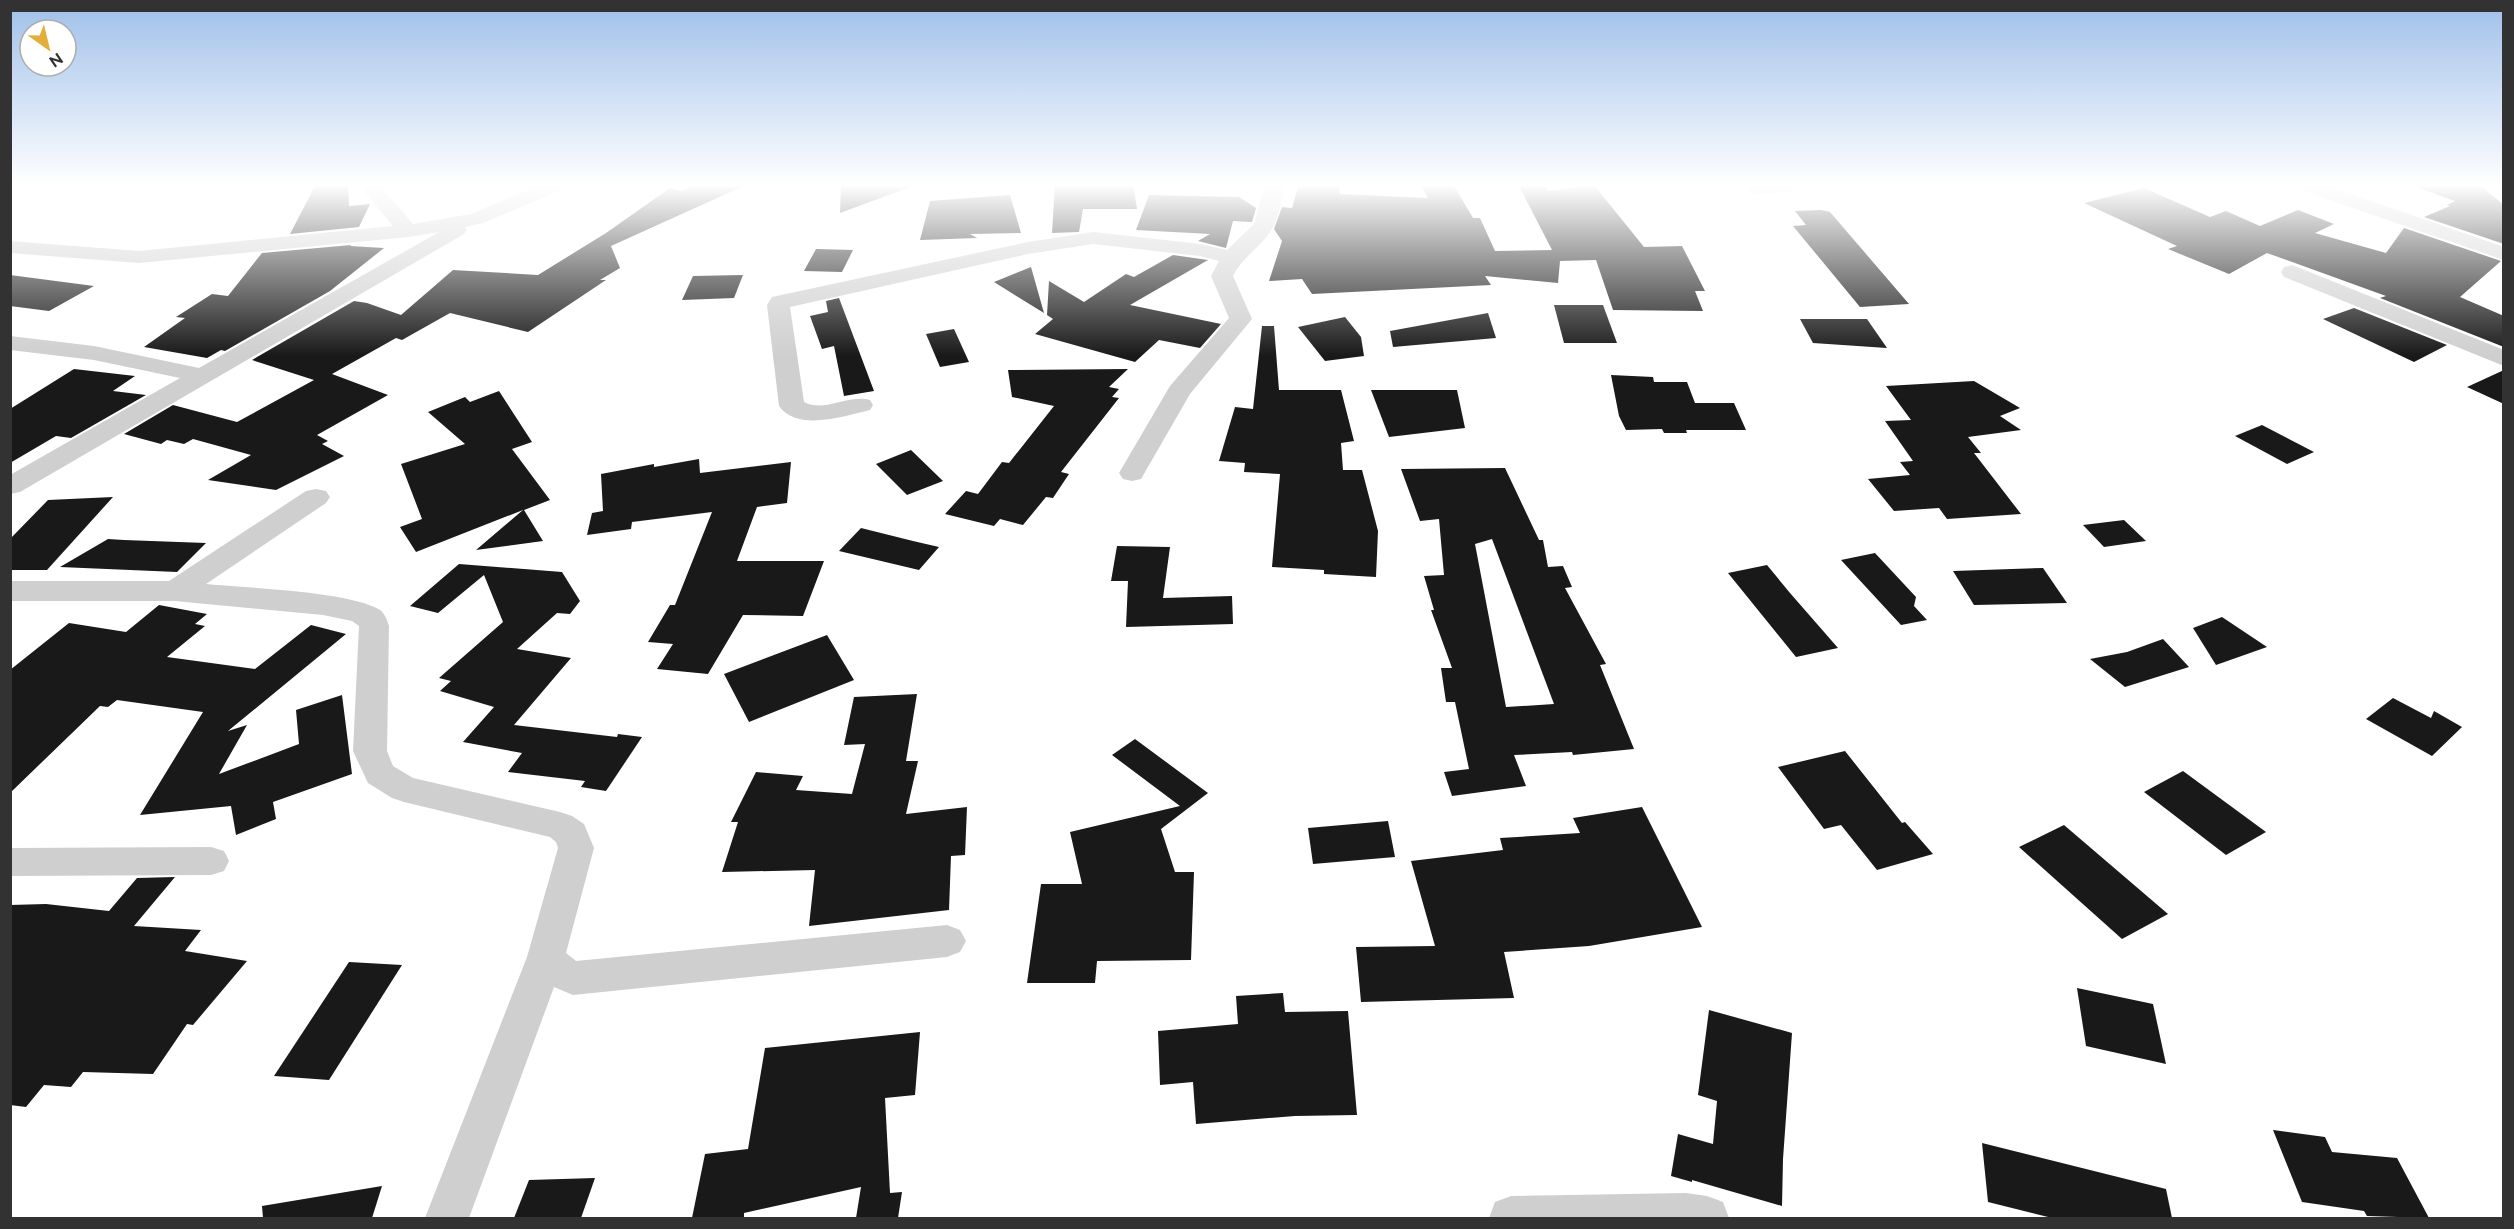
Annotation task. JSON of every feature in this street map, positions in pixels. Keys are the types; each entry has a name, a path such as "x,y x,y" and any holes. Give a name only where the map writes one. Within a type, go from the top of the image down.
{"street":[{"path":"10,247 139,257 301,241"},
{"path":"10,486 436,241"},
{"path":"861,405 823,413 803,413 792,406 778,306 780,302 993,255 1073,241"},
{"path":"1123,241 1201,250 1231,258"},
{"path":"1132,473 1179,391 1241,320 1222,276 1231,258 1250,241"},
{"path":"2468,241 2504,254"},
{"path":"2292,272 2504,359"},
{"path":"10,343 94,353 200,375"},
{"path":"175,591 316,497"},
{"path":"10,591 175,591 323,605 361,613 372,620 375,626 370,751 380,774 404,789 560,826 572,834 576,848 546,957 447,1218"},
{"path":"10,862 212,861"},
{"path":"546,957 559,970 573,978 947,940"},
{"path":"1511,1218 1686,1215 1707,1218"}],"building":[{"path":"592,241 621,241 611,246 620,268 600,280 606,280 528,332 450,313 402,340 396,338 332,374 388,395 317,435 328,441 322,444 344,456 276,490 208,480 251,455 193,439 184,444 167,440 161,444 124,434 173,405 237,422 314,380 252,360 354,301 401,315 453,270 538,275"},
{"path":"1199,241 1228,241 1226,248"},
{"path":"1282,241 1491,241 1495,251 1552,250 1548,241 1639,241 1644,247 1682,246 1705,291 1695,291 1703,311 1613,310 1596,260 1560,261 1558,283 1485,276 1491,285 1312,294 1302,279 1269,281"},
{"path":"1806,241 1855,241 1909,304 1860,307"},
{"path":"2167,241 2345,241 2386,253 2394,241 2443,241 2501,261 2460,297 2504,316 2504,347 2380,298 2386,296 2267,253 2229,274 2168,249 2177,246"},
{"path":"351,245 384,248 330,291 225,351 221,350 207,358 144,347 185,318 176,317 212,294 228,296 262,253"},
{"path":"816,249 853,250 842,272 804,271"},
{"path":"1173,255 1208,260 1130,305 1221,324 1200,348 1159,340 1135,362 1035,334 1053,319 1047,315 1049,281 1084,302 1126,274 1134,277"},
{"path":"1031,267 1044,313 994,282"},
{"path":"10,275 94,286 49,311 10,306"},
{"path":"743,275 734,298 682,300 693,276"},
{"path":"839,298 874,391 844,396 834,346 822,349 810,316 828,312 826,301"},
{"path":"1554,305 1603,305 1617,343 1564,343"},
{"path":"2354,308 2447,345 2414,362 2323,319"},
{"path":"1488,313 1496,338 1393,347 1390,331"},
{"path":"1345,317 1361,337 1364,356 1325,361 1298,327"},
{"path":"1800,319 1867,319 1887,348 1813,343"},
{"path":"1262,326 1274,326 1279,390 1341,390 1354,441 1341,443 1343,470 1362,470 1378,531 1376,577 1324,574 1324,570 1272,567 1280,474 1244,472 1245,463 1219,461 1235,407 1253,409"},
{"path":"954,329 969,362 940,367 926,334"},
{"path":"74,369 135,376 113,391 146,395 71,438 56,436 10,463 10,409"},
{"path":"1128,369 1109,387 1119,389 1112,397 1119,398 1061,472 1069,474 1053,498 1046,497 1023,525 1000,519 994,526 945,514 966,491 978,494 1002,462 1009,463 1054,406 1012,397 1008,370"},
{"path":"2504,370 2504,404 2467,387"},
{"path":"1611,375 1653,377 1654,382 1687,382 1695,403 1734,403 1746,430 1686,430 1687,433 1664,433 1662,429 1626,430 1619,416"},
{"path":"1974,381 2020,408 2000,416 2021,430 1968,437 1981,453 1974,453 2021,514 1947,519 1939,508 1894,511 1868,479 1910,475 1900,462 1913,461 1885,421 1911,420 1886,386"},
{"path":"1371,390 1457,390 1465,428 1389,437"},
{"path":"499,391 532,442 512,449 550,500 524,510 543,541 476,550 523,510 416,552 400,527 422,519 401,464 465,444 428,412 465,397 470,402"},
{"path":"2262,425 2314,452 2287,464 2235,436"},
{"path":"911,450 943,481 907,495 876,464"},
{"path":"699,459 700,473 791,462 787,503 757,507 737,561 824,561 803,616 743,615 708,674 657,669 673,644 648,642 670,605 675,605 712,512 632,522 631,529 587,535 592,513 603,511 601,474 654,464 654,467"},
{"path":"1505,468 1539,540 1543,540 1548,567 1563,566 1572,587 1565,588 1606,664 1600,665 1634,749 1573,755 1572,752 1514,755 1526,786 1452,796 1444,772 1469,769 1455,702 1446,702 1441,668 1452,668 1431,610 1434,610 1424,576 1444,575 1439,519 1420,521 1401,469","holes":["1492,539 1554,704 1506,707 1475,544"]},
{"path":"113,497 47,570 10,570 10,539 48,500"},
{"path":"2124,520 2146,541 2104,547 2083,525"},
{"path":"861,528 939,547 919,570 839,551"},
{"path":"108,539 206,543 177,572 60,567"},
{"path":"1117,546 1170,547 1163,598 1232,596 1233,624 1126,627 1128,581 1111,581"},
{"path":"1875,553 1916,597 1914,606 1927,620 1901,625 1841,560"},
{"path":"459,564 562,572 580,601 570,614 557,613 517,649 571,658 514,725 617,737 618,734 642,737 606,791 581,787 585,781 508,772 522,753 463,742 494,707 440,691 451,681 439,678 503,622 484,575 438,613 410,606"},
{"path":"1767,565 1838,648 1796,657 1728,573"},
{"path":"2043,568 2067,603 1974,605 1953,571"},
{"path":"159,605 207,614 195,624 205,626 167,657 255,669 311,625 346,634 228,731 247,725 219,774 299,744 296,710 342,695 352,774 273,802 276,819 236,835 231,806 140,815 203,712 117,700 108,707 100,706 10,793 10,670 69,623 126,632"},
{"path":"2222,617 2267,647 2216,665 2193,628"},
{"path":"827,635 854,680 749,722 724,674"},
{"path":"2163,639 2189,667 2125,687 2090,659 2127,652"},
{"path":"917,694 906,761 918,761 906,814 967,807 965,855 951,856 949,910 809,926 815,870 722,872 738,822 731,822 756,772 803,776 796,790 852,794 865,744 844,745 854,697"},
{"path":"2393,698 2431,718 2434,711 2462,727 2432,756 2366,719"},
{"path":"1135,739 1208,793 1161,829 1175,872 1194,872 1191,960 1097,961 1095,983 1027,983 1041,884 1082,884 1070,832 1180,806 1112,755"},
{"path":"1845,751 1902,823 1905,822 1933,854 1877,870 1841,825 1824,829 1778,767"},
{"path":"2183,771 2266,832 2226,855 2144,792"},
{"path":"1642,807 1702,927 1589,946 1504,952 1514,998 1361,1002 1356,947 1435,946 1411,861 1503,850 1500,838 1580,833 1573,818"},
{"path":"1388,821 1395,857 1313,864 1308,828"},
{"path":"2064,825 2168,914 2122,939 2019,847"},
{"path":"175,877 134,926 201,930 185,951 247,961 193,1025 187,1024 153,1074 83,1072 71,1087 44,1085 26,1107 10,1105 10,905 46,904 109,911 137,878"},
{"path":"349,962 402,965 329,1080 274,1076"},
{"path":"2077,988 2153,1004 2166,1064 2086,1046"},
{"path":"1283,993 1285,1012 1348,1011 1357,1115 1295,1116 1196,1124 1193,1082 1160,1085 1158,1031 1238,1024 1236,996"},
{"path":"1709,1010 1792,1033 1782,1206 1671,1176 1678,1134 1713,1144 1717,1101 1698,1095"},
{"path":"920,1032 915,1095 885,1098 890,1193 902,1192 898,1218 856,1218 861,1187 744,1213 744,1217 692,1218 705,1154 748,1149 765,1048"},
{"path":"2273,1130 2325,1137 2332,1152 2397,1158 2429,1218 2367,1216 2364,1211 2302,1202"},
{"path":"1982,1143 2166,1189 2172,1218 2052,1218 1988,1202"},
{"path":"595,1178 581,1218 514,1218 529,1180"},
{"path":"382,1186 372,1218 263,1218 262,1206"}]}
